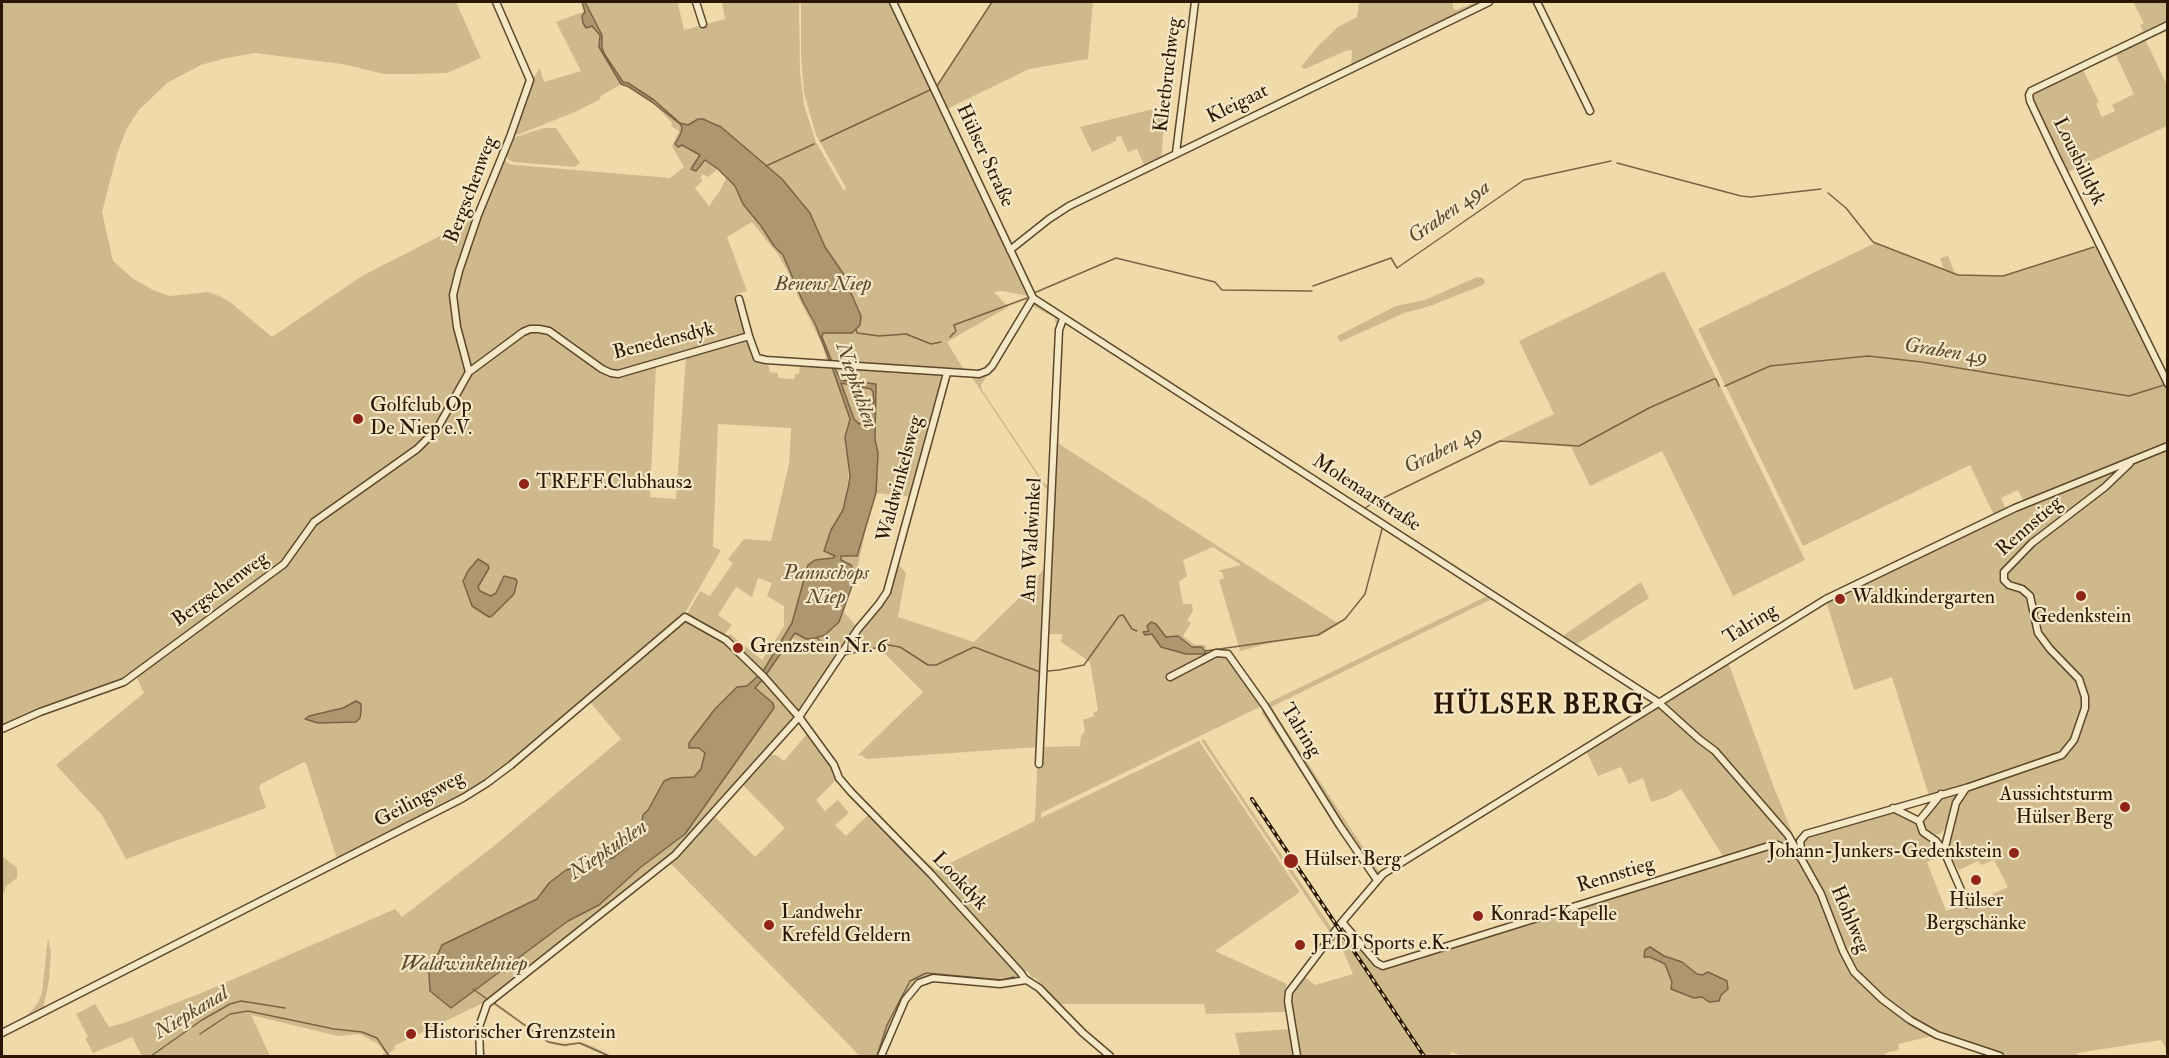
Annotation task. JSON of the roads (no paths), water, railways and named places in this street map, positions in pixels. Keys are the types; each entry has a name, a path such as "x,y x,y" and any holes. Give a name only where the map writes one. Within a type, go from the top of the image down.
{"street":[{"name":"Bergschenweg","path":"2,729 40,712 124,682 285,564 314,522 430,438 470,372 457,327 453,295 471,237 530,80 496,2"},
{"path":"696,2 703,24"},
{"name":"Hülser Straße","path":"893,2 1033,298 1060,317"},
{"name":"Klietbruchweg","path":"1176,153 1195,2"},
{"name":"Kleigaat","path":"1010,250 1048,219 1069,206 1489,2"},
{"path":"1537,2 1590,111"},
{"name":"Lousbilldyk","path":"2168,25 2031,91 2029,95 2168,384"},
{"path":"739,299 757,358 974,375 989,369 1033,298"},
{"name":"Molenaarstraße","path":"1060,317 1658,702"},
{"name":"Am Waldwinkel","path":"1039,764 1060,317"},
{"name":"Benedensdyk","path":"470,372 530,329 549,331 611,374 618,374 749,336"},
{"name":"Waldwinkelsweg","path":"480,1056 479,1027 487,1004 670,860 799,717 858,629 887,592 947,373"},
{"name":"Talring","path":"1297,1056 1287,996 1342,922 1383,874 1826,598 2014,508 2168,446"},
{"name":"Rennstieg","path":"1802,859 1800,842 1806,834 1966,788 2062,755 2074,740 2085,708 2085,697 2079,679 2038,633 2030,596 2022,589 2009,585 2004,580 2004,572 2032,543 2104,487 2132,460"},
{"name":"Geilingsweg","path":"2,1033 463,798 520,758 685,616 726,640 799,717"},
{"name":"Talring","path":"1170,677 1216,653 1228,654 1265,706 1340,826 1377,880"},
{"name":"Hohlweg","path":"1658,702 1699,740 1715,751 1788,835 1821,894 1843,951 1854,972 1882,999 1910,1020 1937,1035 1996,1056"},
{"name":"Lookdyk","path":"799,717 851,792 931,874 1026,980 1039,988 1083,1033 1110,1056"},
{"path":"1944,851 1956,803 1966,788"},
{"path":"1919,821 1941,794"},
{"path":"1892,808 1919,821 1923,832 1936,841 1944,851 1967,904"},
{"name":"Rennstieg","path":"1342,922 1377,963 1383,966 1772,845 1778,845 1802,859"},
{"path":"881,1056 905,1000 919,983 933,978 1000,984 1026,980"}],"water":[{"name":"Benens Niep","path":"582,2 585,2 602,35 602,48 605,55 623,82 654,100 680,123 688,125 698,119 703,119 721,127 782,179 810,213 825,247 847,279 861,316 860,325 852,333 823,333 822,337 832,362 830,362 783,255 743,204 735,186 718,169 705,160 696,171 691,169 700,155 682,145 678,147 675,144 681,133 680,124 652,102 621,84 599,47 600,35 592,26 586,28 583,23 582,16 585,12"},
{"name":"Pannschops Niep","path":"832,367 841,380 876,384 875,440 878,453 876,493 857,556 841,556 841,560 851,565 854,572 852,586 839,622 825,635 815,638 806,639 795,633 765,676 762,673 792,623 808,565 815,560 835,556 824,551 831,530 843,510 849,484 845,437 850,419","holes":["841,383 871,389 874,403 866,401 864,403 859,424 854,419"]},
{"path":"478,559 489,568 478,587 480,591 491,596 496,593 504,576 516,579 517,582 514,594 489,617 472,606 463,581"},
{"path":"1151,622 1156,624 1166,637 1178,636 1192,647 1202,647 1206,654 1186,654 1161,647 1152,634 1145,635 1143,632 1149,631 1147,626"},
{"name":"Waldwinkelniep","path":"759,675 763,679 755,688 773,703 774,708 685,834 641,867 599,905 568,921 451,1008 430,991 429,973 442,945 537,899 549,883 566,870 613,858 629,845 641,828 643,815 664,781 671,778 694,777 701,769 705,753 699,748 689,748 689,743 715,709 737,687 747,686"},
{"path":"356,701 361,704 361,712 356,722 318,723 305,719 343,708"},
{"path":"1650,947 1664,956 1682,962 1697,974 1702,975 1708,972 1727,981 1728,989 1721,995 1719,1001 1709,1002 1702,997 1694,998 1671,989 1672,982 1665,964 1650,957 1644,957 1645,950"}],"waterway":[{"path":"937,86 992,2"},
{"path":"821,141 930,90"},
{"path":"766,166 814,144"},
{"name":"Graben 49a","path":"1313,286 1391,258 1397,268 1524,180 1611,161"},
{"name":"Graben 49a","path":"1617,163 1741,196 1751,197 1821,189"},
{"name":"Graben 49a","path":"1828,193 1846,208 1873,242 1958,275 2003,276 2094,247"},
{"name":"Graben 49a","path":"1034,293 1116,258 1215,282 1222,290 1312,291"},
{"name":"Graben 49a","path":"950,337 956,331 954,325 1027,298"},
{"name":"Graben 49a","path":"856,329 857,333 879,336 906,334 931,344 941,342"},
{"name":"Graben 49","path":"1725,386 1770,366 1868,356 1922,362 2129,396 2164,385"},
{"name":"Graben 49","path":"1364,509 1500,441 1579,446 1649,408 1714,379 1719,386"},
{"name":"Graben 49","path":"1205,651 1318,635 1345,619 1365,594 1382,529"},
{"name":"Graben 49","path":"1048,671 1084,665 1119,616 1123,615 1132,629 1137,631"},
{"name":"Graben 49","path":"817,638 839,651"},
{"name":"Graben 49","path":"845,655 888,645 900,647 928,665 936,665 974,647 1040,672"},
{"path":"877,1056 887,1025 910,981 926,973 1001,980 1014,977"},
{"path":"473,989 487,999"},
{"name":"Niepkanal","path":"151,1056 202,1020 230,1004 241,1001 285,1008"},
{"path":"494,1003 548,1042 564,1045 580,1043 609,1056"},
{"path":"200,1034 230,1014 248,1011 334,1029 362,1032 377,1038 389,1056"}],"railway":[{"path":"1252,799 1424,1056"}],"place":[{"name":"Golfclub Op De Niep e.V.","path":"358,419"},
{"name":"TREFF.Clubhaus2","path":"524,484"},
{"name":"Gedenkstein","path":"2081,596"},
{"name":"Waldkindergarten","path":"1840,599"},
{"name":"Grenzstein Nr. 6","path":"738,648"},
{"name":"Aussichtsturm Hülser Berg","path":"2125,807"},
{"name":"Johann-Junkers-Gedenkstein","path":"2014,853"},
{"name":"Hülser Berg","path":"1291,861"},
{"name":"Hülser Bergschänke","path":"1976,880"},
{"name":"Konrad-Kapelle","path":"1478,916"},
{"name":"Landwehr Krefeld Geldern","path":"769,925"},
{"name":"JEDI Sports e.K.","path":"1300,945"},
{"name":"Historischer Grenzstein","path":"411,1034"}],"district":[{"name":"HÜLSER BERG","path":"1539,707"}],"water label":[{"name":"Niepkuhlen","path":"855,386"},
{"name":"Niepkuhlen","path":"609,851"}]}
